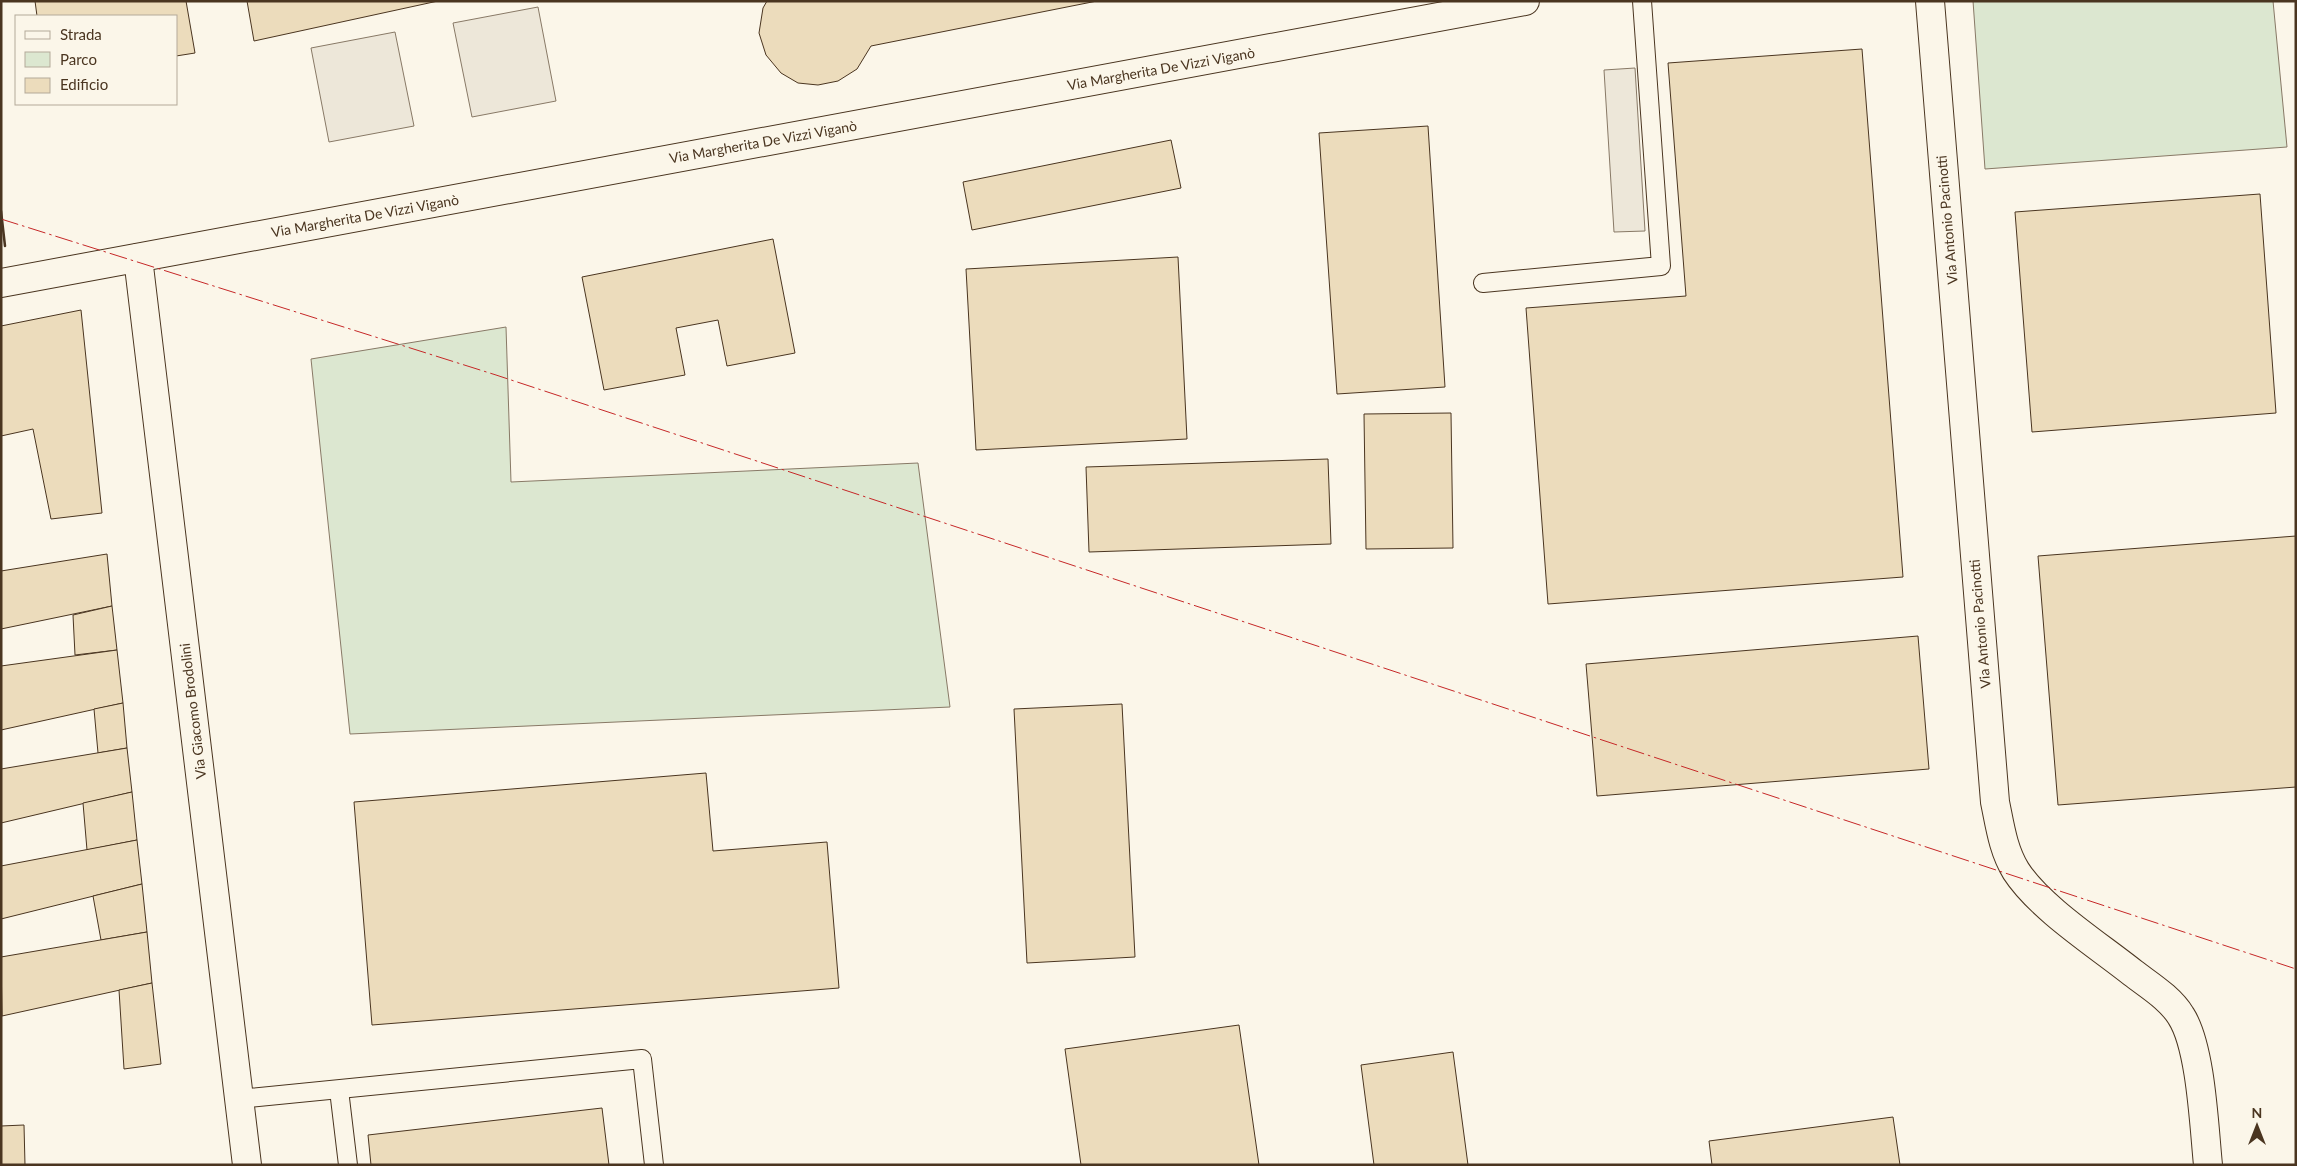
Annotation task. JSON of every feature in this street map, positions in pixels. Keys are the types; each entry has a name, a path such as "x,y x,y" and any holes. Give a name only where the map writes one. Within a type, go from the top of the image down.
{"street":[{"name":"Via Margherita De Vizzi Viganò","path":"1,284 1525,1"},
{"name":"Via Antonio Pacinotti","path":"1930,1 1977,590 1996,802 2005,848 2030,890 2047,906 2154,989 2180,1015 2187,1026 2193,1049 2208,1165"},
{"name":"Via Giacomo Brodolini","path":"138,258 247,1165"}],"lane":[{"path":"1483,283 1661,266 1642,1"},
{"path":"239,1099 642,1059 654,1165"},
{"path":"339,1090 348,1165"}],"green space":[{"path":"1973,1 2273,1 2287,147 1985,169"},
{"path":"506,327 511,482 918,463 950,707 350,734 311,359"}],"shaded area":[{"path":"538,7 556,101 472,117 453,23"},
{"path":"395,32 414,126 329,142 311,48"},
{"path":"1635,68 1645,231 1614,232 1604,70"}],"building":[{"path":"35,1 186,1 195,53 178,56 178,15 37,15"},
{"path":"247,1 438,1 254,41"},
{"path":"767,1 1097,1 871,46 857,69 838,81 818,85 798,83 781,73 766,55 759,33 763,8"},
{"path":"1862,49 1903,577 1548,604 1526,308 1686,296 1668,63"},
{"path":"1428,126 1445,387 1337,394 1319,133"},
{"path":"1171,140 1181,188 972,230 963,182"},
{"path":"2260,194 2276,413 2032,432 2015,212"},
{"path":"773,239 795,353 727,366 718,320 676,328 685,375 604,390 582,277"},
{"path":"1178,257 1187,439 976,450 966,269"},
{"path":"81,310 102,513 51,519 33,429 1,436 1,326"},
{"path":"1451,413 1453,548 1366,549 1364,414"},
{"path":"1328,459 1331,544 1089,552 1086,467"},
{"path":"2296,536 2296,787 2058,805 2038,556"},
{"path":"107,554 112,606 1,629 1,571"},
{"path":"112,606 117,650 75,655 73,615"},
{"path":"1918,636 1929,769 1597,796 1586,664"},
{"path":"117,650 123,703 1,730 1,666"},
{"path":"123,703 127,748 98,753 94,709"},
{"path":"1122,704 1135,957 1027,963 1014,709"},
{"path":"127,748 132,792 1,823 1,769"},
{"path":"706,773 713,851 827,842 839,988 372,1025 354,802"},
{"path":"132,792 137,840 87,850 83,803"},
{"path":"137,840 142,884 1,919 1,866"},
{"path":"142,884 147,932 101,940 93,896"},
{"path":"147,932 152,983 2,1016 1,957"},
{"path":"152,983 161,1064 124,1069 119,990"},
{"path":"1239,1025 1259,1165 1081,1165 1065,1049"},
{"path":"1453,1052 1468,1165 1374,1165 1361,1065"},
{"path":"602,1108 609,1165 371,1165 368,1135"},
{"path":"1893,1117 1900,1165 1712,1165 1709,1141"},
{"path":"24,1125 25,1165 1,1165 1,1126"}],"wall":[{"path":"1,211 5,246"}],"power":[{"path":"1,219 496,375 2296,969"}]}
